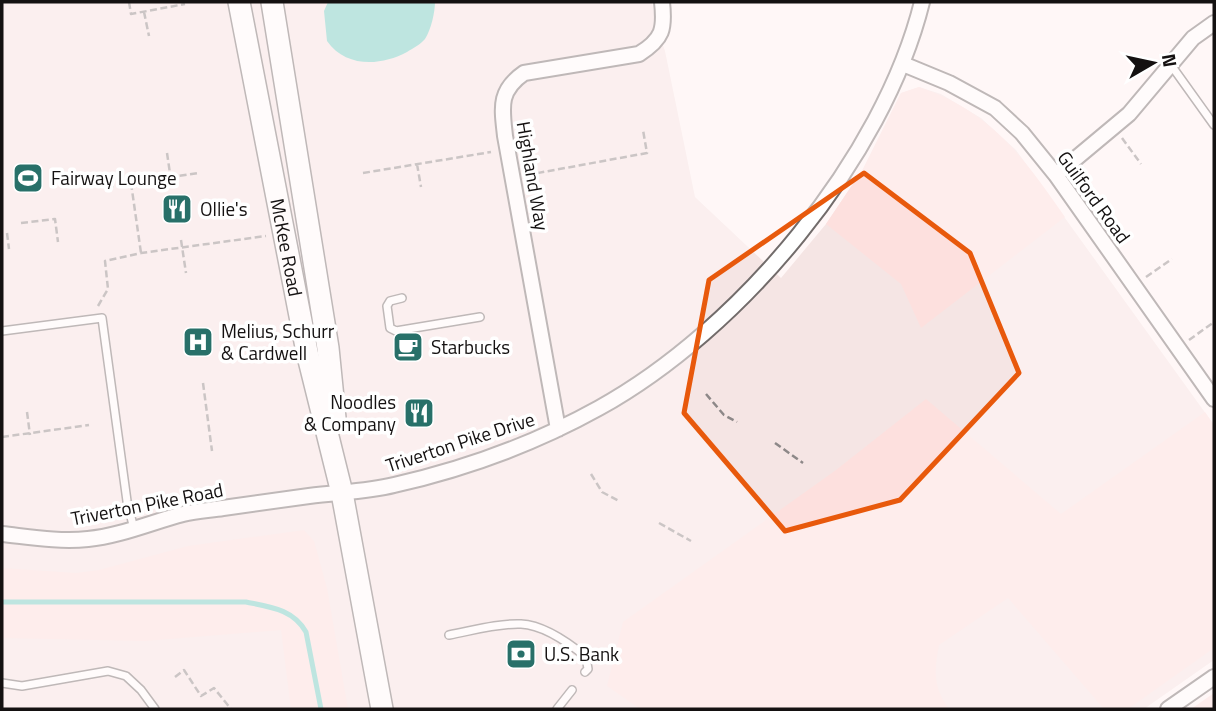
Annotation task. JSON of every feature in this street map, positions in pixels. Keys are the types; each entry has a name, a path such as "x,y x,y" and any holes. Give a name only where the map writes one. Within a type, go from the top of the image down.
{"main road":[{"name":"McKee Road","path":"239,2 307,352 342,493 382,709"},
{"name":"McKee Road","path":"272,2 328,348 342,493"}],"street":[{"name":"Highland Way","path":"558,429 505,136 503,99 507,88 524,73 621,58 646,50 662,33 662,2"},
{"name":"Triverton Pike Drive","path":"342,493 395,485 496,454 558,429 601,407 660,369 701,336 739,301 775,262 822,204 854,158 903,64 922,2"},
{"path":"1056,175 1129,114 1193,38 1214,23"},
{"name":"Guilford Road","path":"903,64 948,83 995,108 1022,133 1056,175 1214,399"},
{"name":"Triverton Pike Road","path":"2,534 66,540 90,539 186,513 342,493"},
{"path":"1168,709 1214,677"}],"lane":[{"path":"1171,65 1214,125"},
{"path":"402,298 390,301 387,306 390,328 396,331 480,317"},
{"path":"2,331 102,318 127,501 134,528"},
{"path":"449,635 513,625 532,626 570,644 586,656 588,669 585,672"},
{"path":"2,683 23,686 108,671 126,676 155,709"},
{"path":"558,709 572,691"}],"path":[{"path":"129,2 131,14 186,4"},
{"path":"144,11 149,36"},
{"path":"1114,127 1141,164"},
{"path":"526,175 647,153 643,130"},
{"path":"363,173 491,152"},
{"path":"166,153 172,187"},
{"path":"417,164 421,187"},
{"path":"107,187 198,173"},
{"path":"131,183 141,253"},
{"path":"21,223 55,219 58,242"},
{"path":"6,233 9,249"},
{"path":"97,318 96,307 108,289 105,261 141,253 266,236"},
{"path":"181,240 186,273"},
{"path":"1134,286 1172,259"},
{"path":"1178,348 1214,321"},
{"path":"203,383 212,451"},
{"path":"706,394 724,415 737,422"},
{"path":"27,412 30,434"},
{"path":"2,437 89,425"},
{"path":"775,443 803,463"},
{"path":"591,474 603,492 619,501"},
{"path":"659,523 691,541"},
{"path":"175,677 184,670 201,696 214,688 231,709"}],"highlighted area":[{"path":"864,173 970,253 1019,373 900,500 785,531 684,413 709,280"}],"shaded area":[{"path":"2,2 652,2 665,51 695,197 781,278 826,224 863,169 901,93 919,87 941,94 981,118 1016,150 1214,425 1214,660 1144,709 2,709"},
{"path":"919,87 967,109 1004,139 1035,175 1065,217 921,328 901,284 826,224 863,169 901,93"},
{"path":"926,399 1061,514 1205,412 1214,425 1214,648 1128,709 1104,709 1008,598 939,645 936,663 937,686 949,709 640,709 607,686 623,622 836,470"},
{"path":"304,530 314,541 327,588 348,709 291,709 281,630 145,641 2,638 2,568 76,573 99,570 188,546"},
{"path":"1214,693 1214,709 1191,709"}],"water":[{"path":"328,2 435,2 431,26 421,43 397,57 364,62 344,56 327,41 324,11"}],"waterway":[{"path":"2,602 246,602 280,610 295,618 306,632 321,709"}],"place":[{"name":"Fairway Lounge","path":"28,178"},
{"name":"Ollie's","path":"177,209"},
{"name":"Melius, Schurr & Cardwell","path":"198,342"},
{"name":"Starbucks","path":"408,347"},
{"name":"Noodles & Company","path":"419,413"},
{"name":"U.S. Bank","path":"521,654"}]}
